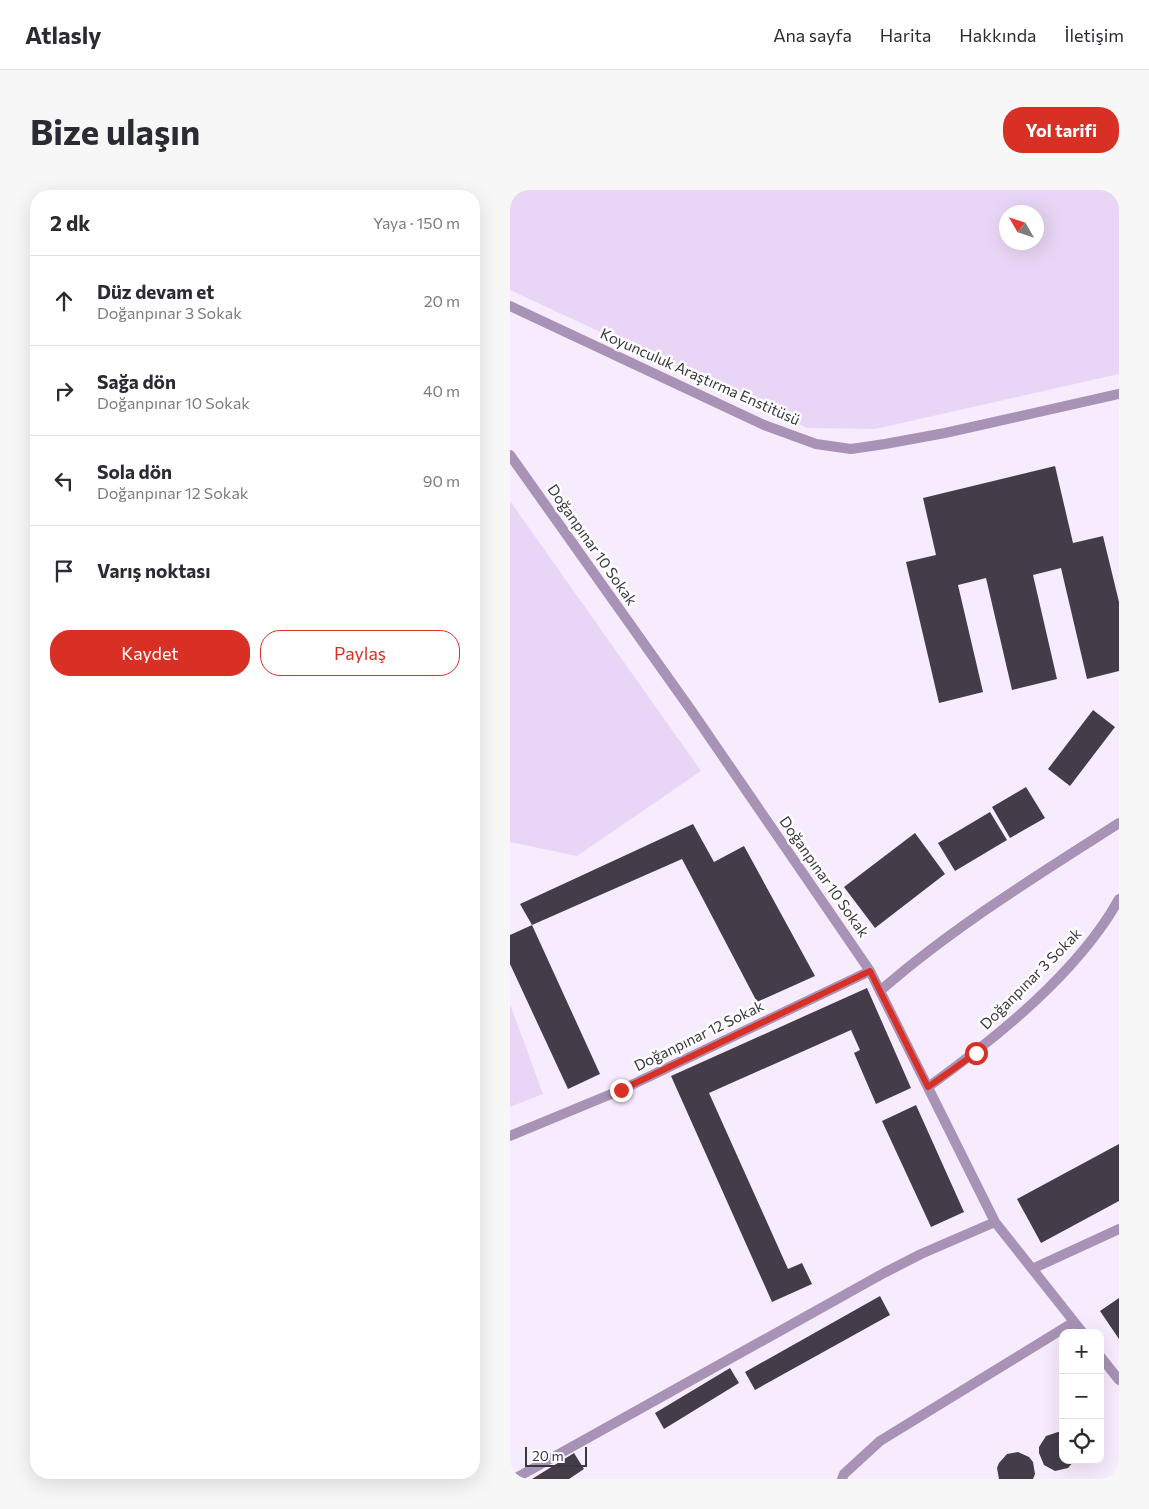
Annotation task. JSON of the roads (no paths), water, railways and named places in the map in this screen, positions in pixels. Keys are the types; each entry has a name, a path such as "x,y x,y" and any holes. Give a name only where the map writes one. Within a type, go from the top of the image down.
{"street":[{"name":"Koyunculuk Araştırma Enstitüsü","path":"510,306 764,425 816,444 851,449 885,444 944,433 1119,394"},
{"name":"Doğanpınar 10 Sokak","path":"510,455 691,710 870,971 995,1222 1080,1329"},
{"path":"880,991 913,962 960,927 1119,823"},
{"name":"Doğanpınar 3 Sokak","path":"928,1087 976,1053 1048,988 1091,943 1119,899"},
{"name":"Doğanpınar 12 Sokak","path":"510,1136 621,1090 870,971"},
{"path":"514,1479 884,1273 921,1254 995,1222"},
{"path":"1032,1268 1119,1229"},
{"path":"842,1479 844,1474 880,1441 1074,1322"},
{"path":"1104,1361 1119,1380"}]}
